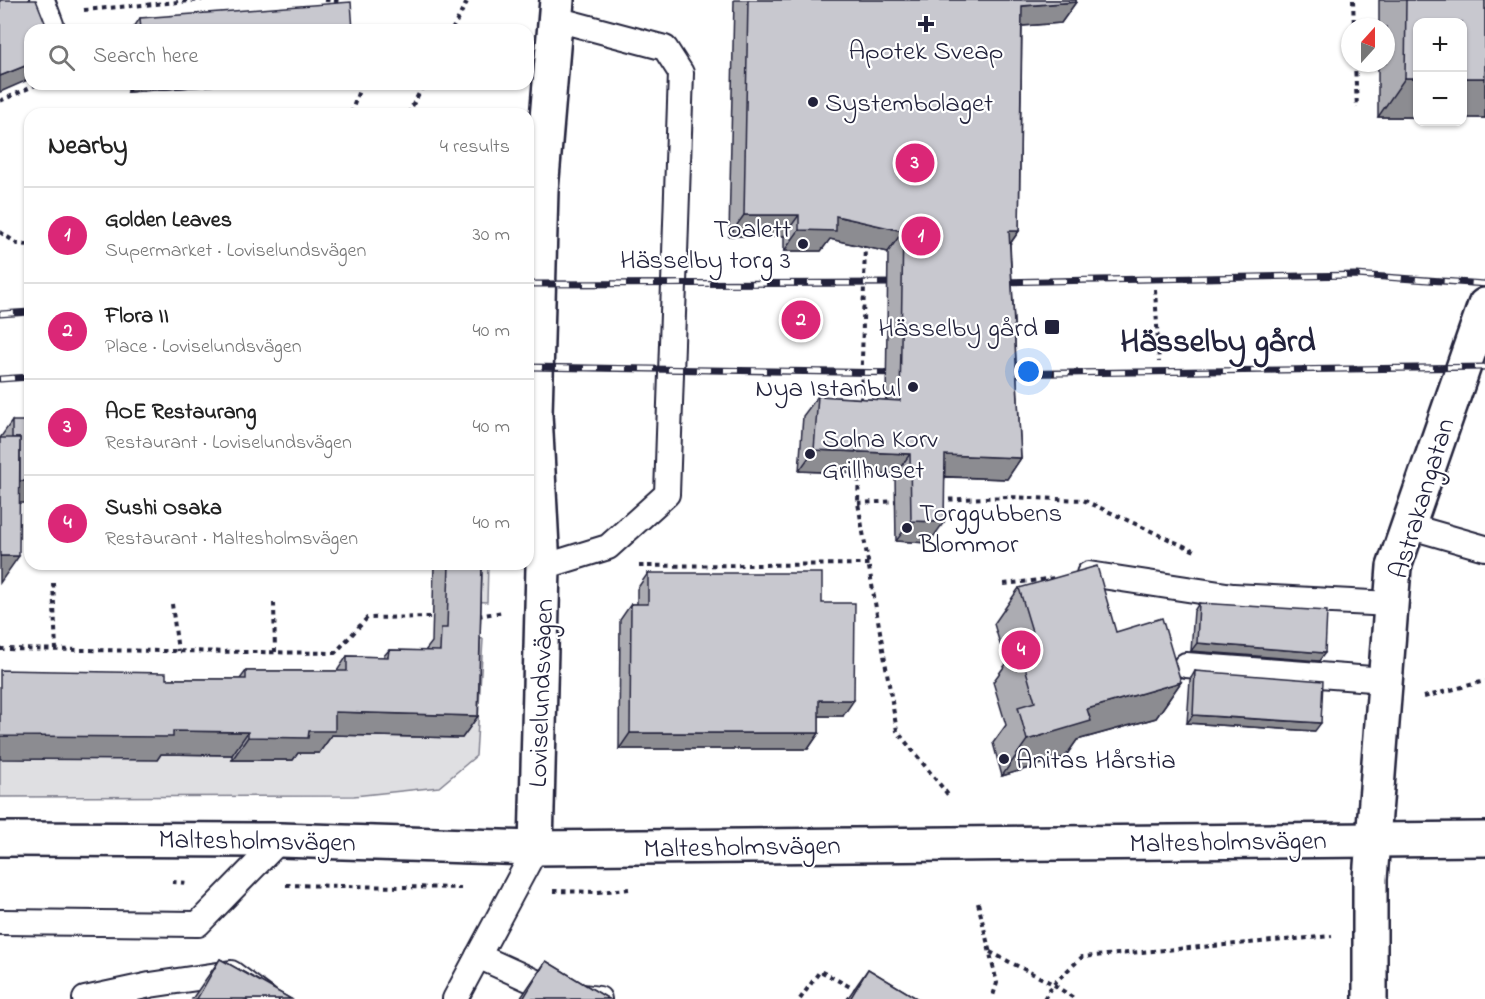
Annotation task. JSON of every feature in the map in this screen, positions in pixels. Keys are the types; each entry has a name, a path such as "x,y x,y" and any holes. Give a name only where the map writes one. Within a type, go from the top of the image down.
{"street":[{"name":"Loviselundsvägen","path":"536,848 543,567 535,414 542,190 557,10"},
{"name":"Astrakangatan","path":"1370,999 1369,933 1372,840 1394,567 1485,305"},
{"name":"Maltesholmsvägen","path":"0,839 280,840 536,848 1485,839"}],"lane":[{"path":"543,567 608,547 668,494 681,73 665,48 557,10"},
{"path":"1408,526 1485,548"},
{"path":"1089,574 1233,596 1391,604"},
{"path":"1186,665 1384,694"},
{"path":"0,922 198,924 280,840"},
{"path":"455,999 536,848"},
{"path":"478,956 562,994 599,999"},
{"path":"85,999 150,985 231,973 266,999"}],"path":[{"path":"48,14 202,0"},
{"path":"325,0 339,1 342,11"},
{"path":"455,24 468,0"},
{"path":"1353,0 1354,18"},
{"path":"1355,72 1357,108"},
{"path":"0,101 25,90"},
{"path":"353,108 358,90"},
{"path":"411,108 421,90"},
{"path":"0,232 18,244 24,244"},
{"path":"861,407 865,239"},
{"path":"1155,289 1159,362"},
{"path":"859,467 858,502 897,731 949,796"},
{"path":"939,500 1008,497 1083,500 1198,553"},
{"path":"858,502 904,501"},
{"path":"630,567 869,564"},
{"path":"1004,584 1089,574"},
{"path":"53,583 56,650"},
{"path":"274,603 275,652"},
{"path":"172,604 178,651"},
{"path":"0,649 335,653 367,618 432,617"},
{"path":"1384,694 1485,681"},
{"path":"978,903 997,983 992,999"},
{"path":"1044,999 1053,984 1082,957 1369,933"},
{"path":"990,952 1053,984 1075,999"},
{"path":"800,999 820,971 862,993"}],"shaded area":[{"path":"467,570 488,570 487,602 467,601"},
{"path":"466,637 483,639 476,756 439,787 354,796 0,797 0,752 232,753 233,760 292,760 299,747 341,713"}],"building":[{"path":"0,0 36,0 46,24 24,24 24,66 0,76"},
{"path":"748,0 1076,0 1076,2 1022,6 1019,231 1009,231 1021,458 945,455 944,522 911,521 910,454 814,450 818,396 900,401 903,231 836,216 836,231 799,230 799,215 744,215"},
{"path":"1406,0 1485,0 1485,78 1467,78 1467,18 1413,18 1413,78 1405,78"},
{"path":"351,2 353,24 140,24 140,18"},
{"path":"12,421 24,421 24,481 20,481 20,438 12,438"},
{"path":"0,438 20,438 19,556 0,556"},
{"path":"1097,566 1116,632 1162,618 1181,682 1087,709 1091,721 1027,740 1018,707 1035,702 1019,646 1035,641 1019,588"},
{"path":"449,570 482,570 478,716 335,712 335,731 309,731 308,738 248,737 248,732 173,731 173,737 0,736 0,670 166,673 166,679 246,679 246,671 347,671 347,656 388,657 389,650 440,651 441,628 447,628"},
{"path":"648,573 822,573 822,603 855,603 854,700 819,700 819,733 630,733 631,604 648,604"},
{"path":"1199,603 1327,611 1325,653 1197,643"},
{"path":"1195,671 1323,681 1321,723 1193,715"},
{"path":"220,959 291,999 197,999"},
{"path":"546,961 609,999 523,999"},
{"path":"868,969 918,999 850,999"}],"railway":[{"path":"996,282 1356,275 1485,284"},
{"path":"534,284 903,283"},
{"path":"0,314 24,312"},
{"path":"534,367 903,373"},
{"path":"999,374 1485,367"},
{"path":"0,379 24,377"}],"place":[{"name":"Apotek Sveap","path":"926,24"},
{"name":"Systembolaget","path":"813,102"},
{"name":"AOE Restaurang","path":"915,163"},
{"name":"Golden Leaves","path":"921,236"},
{"name":"Toalett Hässelby torg 3","path":"803,244"},
{"name":"Flora II","path":"801,320"},
{"name":"Hässelby gård","path":"1052,327"},
{"name":"Nya Istanbul","path":"913,387"},
{"name":"Solna Korv Grillhuset","path":"810,454"},
{"name":"Torggubbens Blommor","path":"907,528"},
{"name":"Sushi Osaka","path":"1021,650"},
{"name":"Anitas Hårstia","path":"1004,759"}],"district":[{"name":"Hässelby gård","path":"1218,339"}]}
